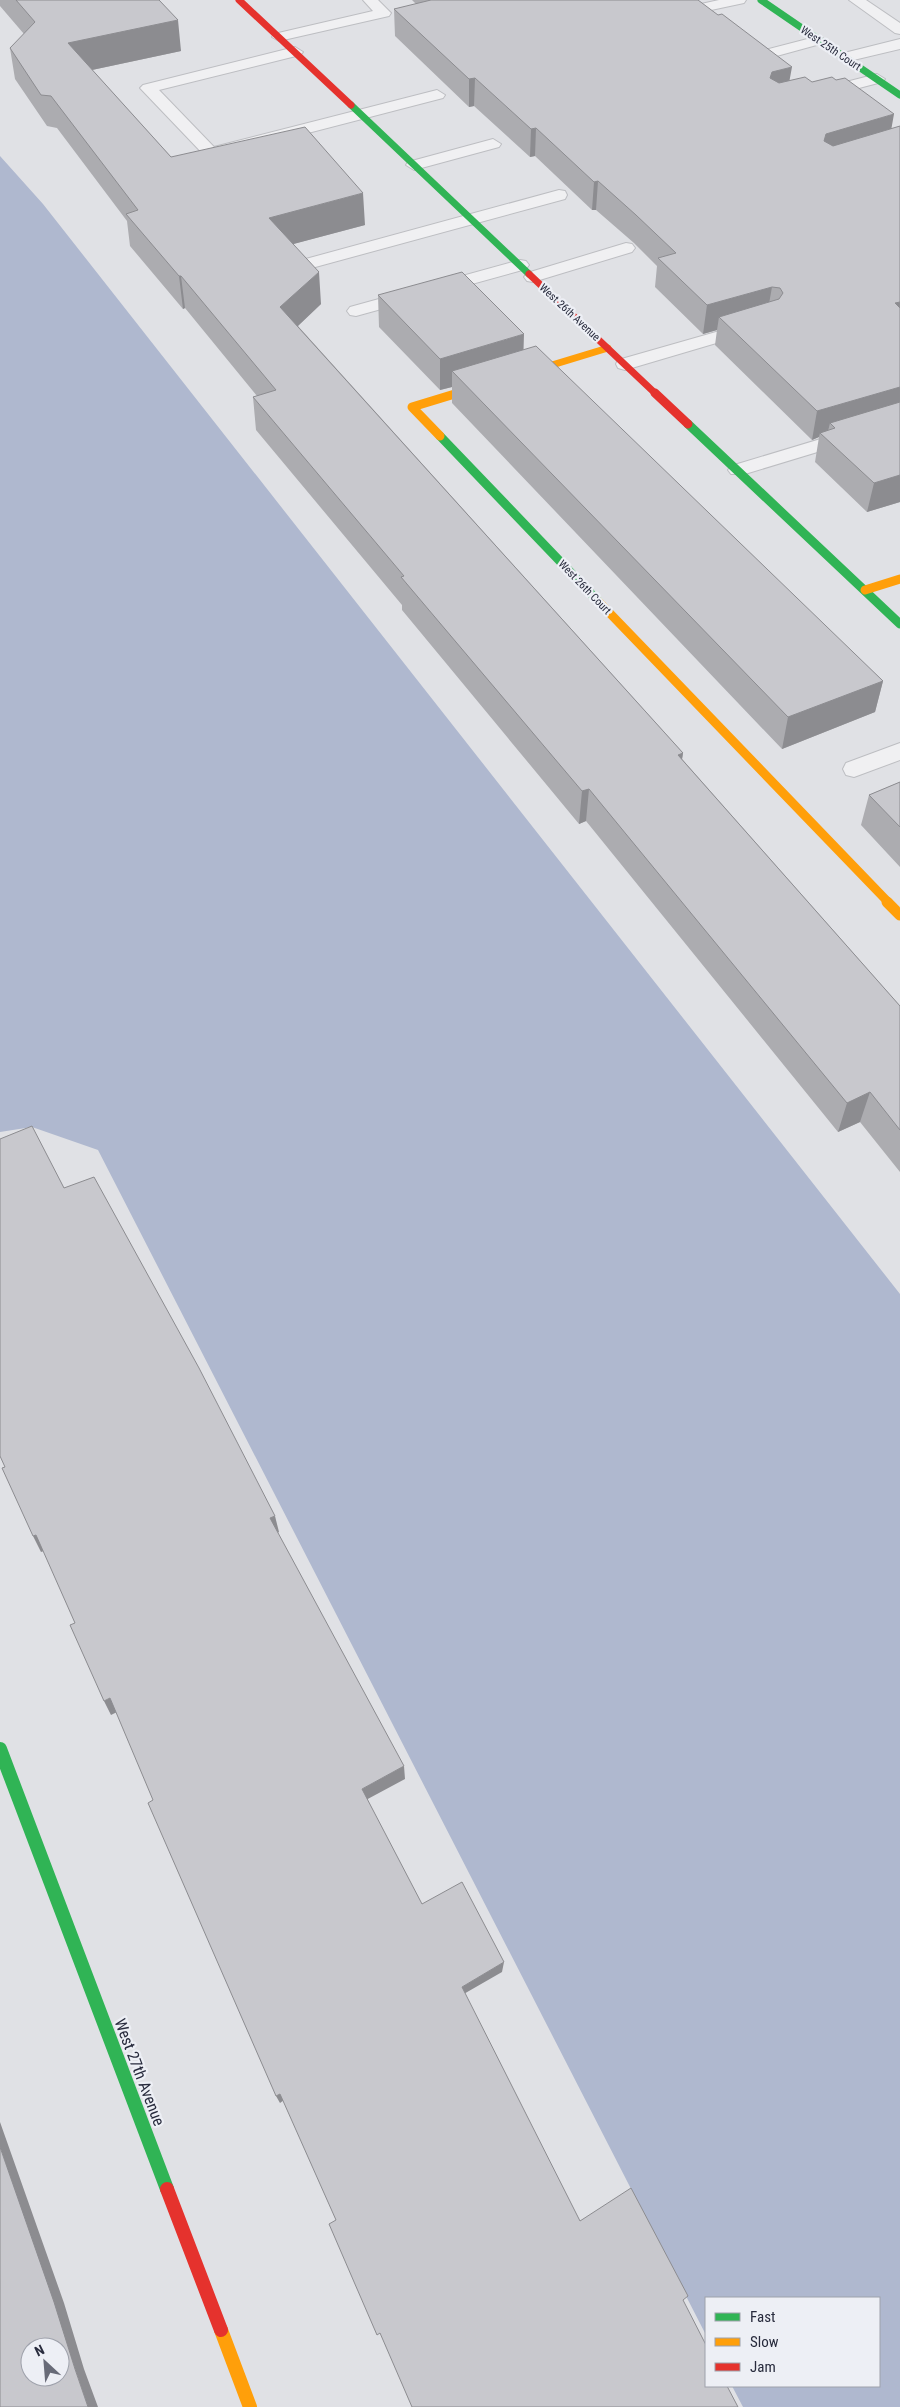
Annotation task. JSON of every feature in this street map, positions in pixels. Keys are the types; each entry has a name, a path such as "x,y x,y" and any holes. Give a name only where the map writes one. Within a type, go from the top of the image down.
{"street":[{"name":"West 26th Avenue","path":"240,0 900,624"},
{"name":"West 25th Court","path":"762,0 900,94"},
{"name":"West 26th Court","path":"608,348 412,407 900,915"},
{"path":"865,590 900,579"},
{"name":"West 27th Avenue","path":"0,1749 250,2407"}],"lane":[{"path":"279,37 384,13 370,0"},
{"path":"697,9 739,0"},
{"path":"856,0 900,30"},
{"path":"762,55 819,40"},
{"path":"845,57 900,44"},
{"path":"295,52 148,88 211,153 437,96"},
{"path":"802,97 877,79"},
{"path":"414,165 492,144"},
{"path":"308,264 559,194"},
{"path":"356,311 626,248"},
{"path":"625,364 768,322"},
{"path":"738,470 900,421"},
{"path":"854,769 900,751"}],"water":[{"path":"0,156 43,204 900,1294 900,2407 743,2407 733,2387 880,2387 880,2297 705,2297 705,2333 98,1150 32,1127 0,1132"}],"building":[{"path":"16,0 159,0 178,20 68,43 171,157 305,127 363,193 269,218 319,272 280,307 683,753 678,755 900,1006 900,1130 870,1092 847,1103 589,789 582,791 401,577 404,576 253,397 276,390 181,276 126,214 138,210 51,96 41,95 10,48 35,22"},
{"path":"431,0 698,0 718,15 722,14 792,67 772,72 770,78 779,83 805,77 812,82 832,77 836,80 845,78 894,114 826,134 824,141 833,146 900,126 900,302 895,303 900,308 900,387 817,411 719,317 779,299 783,293 780,288 772,287 707,305 658,258 676,253 636,215 598,181 594,182 536,128 531,129 475,78 469,79 394,9"},
{"path":"462,272 524,334 440,359 378,295"},
{"path":"536,346 883,681 788,717 452,371"},
{"path":"900,402 900,475 874,483 820,433 835,428 830,423"},
{"path":"900,782 900,827 869,795"},
{"path":"32,1126 64,1188 94,1177 199,1368 275,1516 270,1518 404,1766 362,1789 422,1904 462,1882 504,1962 462,1987 580,2221 631,2188 688,2296 683,2300 705,2343 705,2387 728,2387 738,2407 412,2407 380,2333 377,2335 329,2224 336,2220 280,2094 276,2096 148,1803 153,1800 110,1698 104,1701 70,1625 75,1623 36,1535 33,1536 2,1468 5,1467 0,1456 0,1139"},
{"path":"0,2147 65,2337 20,2337 20,2387 70,2387 70,2353 88,2407 0,2407"}],"traffic: fast":[{"path":"761,0 900,95"},
{"path":"351,105 529,274"},
{"path":"688,424 900,624"},
{"path":"440,436 599,602"},
{"path":"0,1749 167,2189"}],"traffic: slow":[{"path":"440,436 412,407 608,348"},
{"path":"865,590 900,579"},
{"path":"599,602 900,915"},
{"path":"221,2330 250,2407"}],"traffic: jam":[{"path":"239,0 351,105"},
{"path":"529,274 688,424"},
{"path":"167,2189 221,2330"}]}
